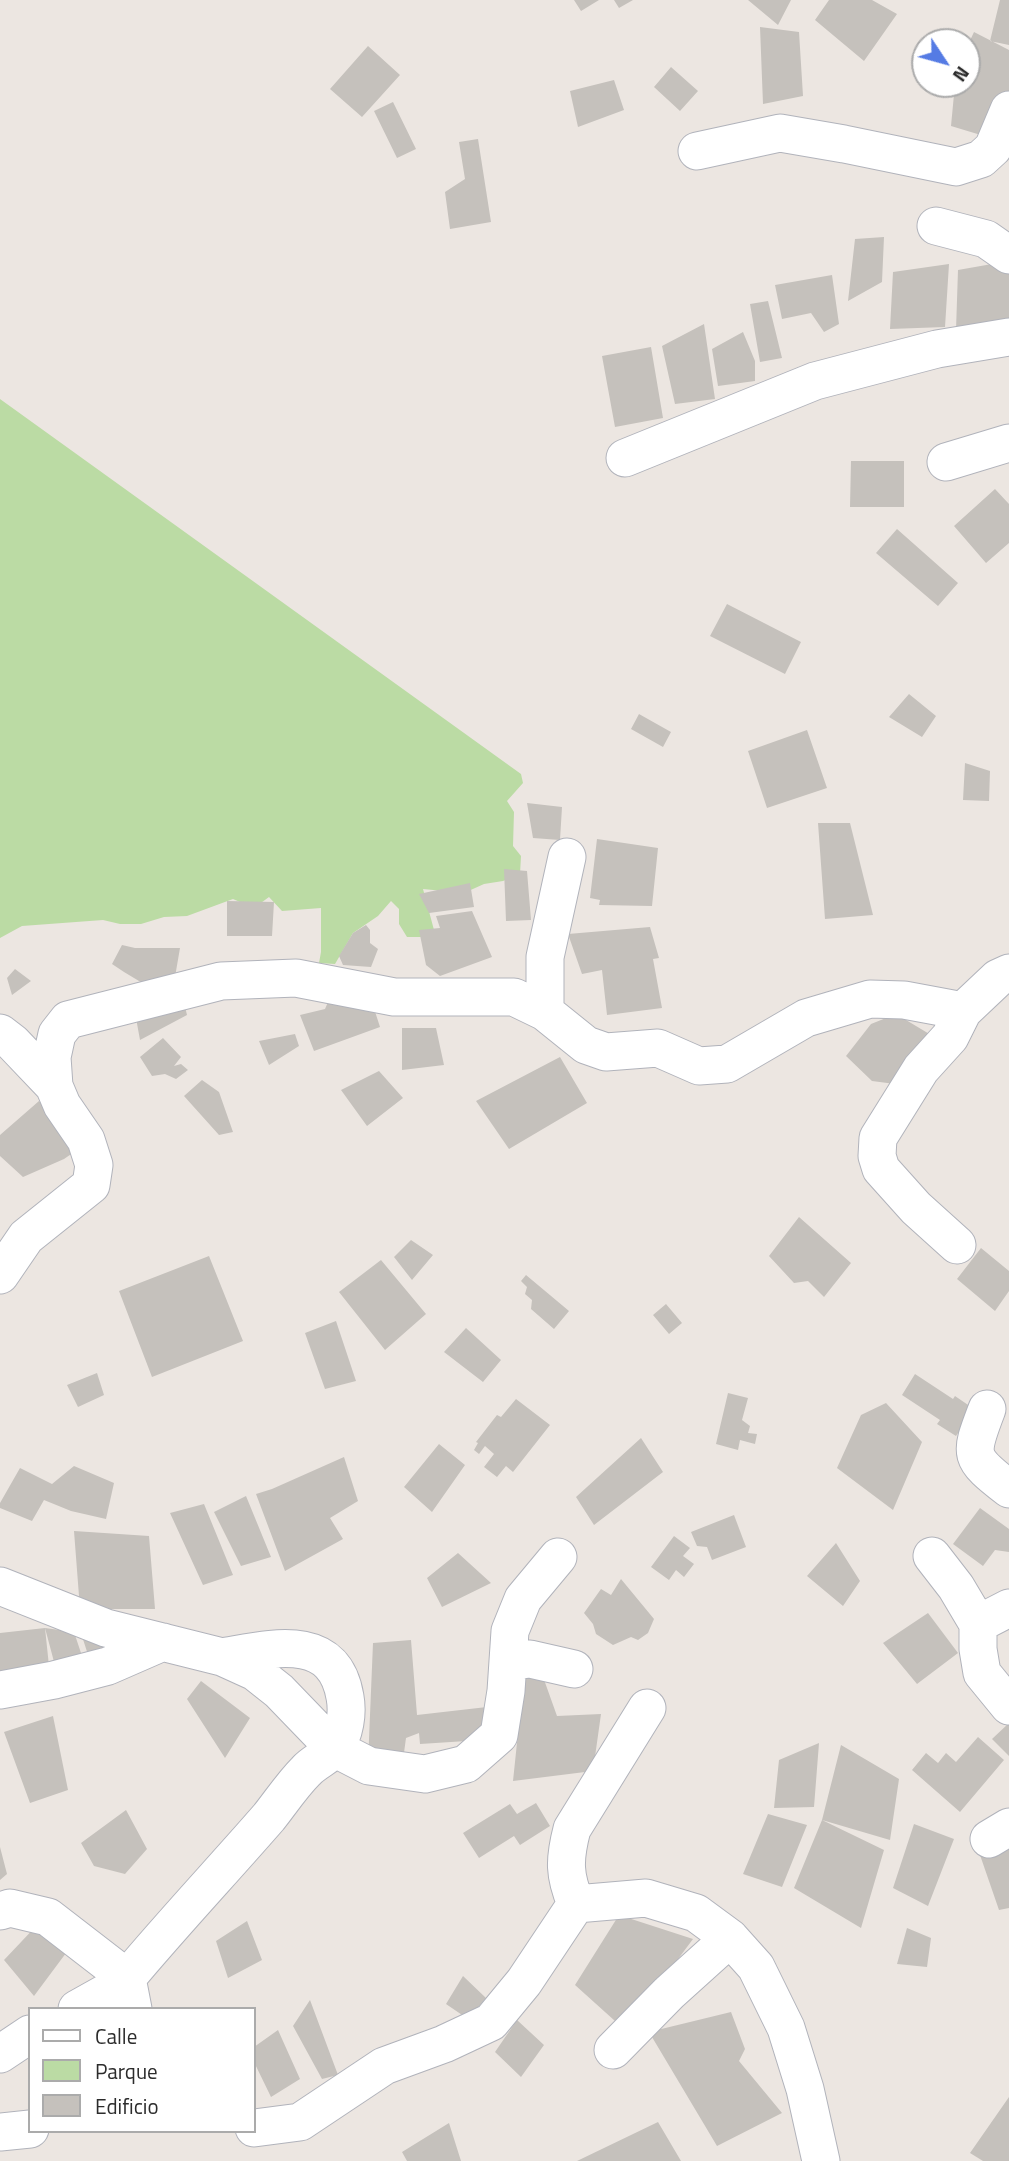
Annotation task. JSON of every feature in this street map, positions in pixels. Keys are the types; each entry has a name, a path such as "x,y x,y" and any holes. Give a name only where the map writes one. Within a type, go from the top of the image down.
{"street":[{"path":"697,150 780,133 956,167 981,159 993,148 1009,110"},
{"path":"936,226 986,239 1009,254"},
{"path":"625,458 815,381 937,348 1009,337"},
{"path":"946,462 1009,443"},
{"path":"545,1012 545,957 567,857"},
{"path":"957,1245 907,1198 881,1169 877,1156 878,1138 921,1069 950,1037 963,1011 998,978 1009,973"},
{"path":"0,1275 26,1237 91,1185 94,1165 86,1140 62,1105 54,1086 52,1057 57,1034 68,1020 221,981 296,978 394,997 514,997 545,1012 586,1045 606,1052 658,1048 699,1066 727,1064 806,1018 870,999 904,1000 963,1011"},
{"path":"0,1033 54,1086"},
{"path":"987,1409 974,1444 975,1457 984,1470 1009,1489"},
{"path":"932,1556 956,1587 994,1616 978,1649 982,1672 1009,1706"},
{"path":"0,1587 106,1628 222,1657 255,1672 279,1691 334,1748 369,1766 425,1774 466,1765 499,1735 510,1631 523,1599 558,1557"},
{"path":"0,1690 108,1666 163,1642"},
{"path":"130,1993 307,1769 334,1748 345,1725 346,1704 342,1681 329,1662 310,1650 276,1648 222,1657"},
{"path":"508,1661 530,1659 574,1669"},
{"path":"576,1904 566,1880 572,1829 648,1708"},
{"path":"576,1904 646,1898 696,1913 730,1938 756,1967 786,2028 805,2089 821,2161"},
{"path":"256,2128 300,2122 384,2066 444,2044 491,2022 524,1982 576,1904"},
{"path":"0,1911 10,1908 48,1917 130,1993"},
{"path":"613,2050 669,1993 730,1938"},
{"path":"81,2007 111,1990 130,1993"},
{"path":"0,2054 28,2036"},
{"path":"0,2132 28,2129"}],"green space":[{"path":"0,399 521,774 523,783 507,801 514,812 513,846 521,856 520,874 464,893 423,889 434,930 423,937 407,937 399,924 399,909 391,901 378,916 353,933 335,964 319,963 321,908 282,911 269,897 254,908 233,899 187,916 164,917 141,924 120,924 103,920 22,926 0,938"}],"building":[{"path":"574,0 599,0 581,11"},
{"path":"614,0 633,0 619,8"},
{"path":"748,0 791,0 778,25"},
{"path":"829,0 872,0 897,14 864,61 815,20"},
{"path":"1000,0 1009,0 1009,45 990,41"},
{"path":"760,27 799,32 803,96 763,104"},
{"path":"981,36 1009,50 1009,94 994,139 951,126 954,98 981,98"},
{"path":"368,46 400,75 362,117 330,89"},
{"path":"671,67 698,91 680,111 654,87"},
{"path":"614,80 624,110 578,127 570,91"},
{"path":"393,102 416,149 397,158 374,111"},
{"path":"478,139 491,222 450,229 445,192 465,179 459,142"},
{"path":"884,237 882,282 848,301 855,239"},
{"path":"1009,261 1009,320 956,330 958,270"},
{"path":"949,264 945,327 890,329 893,272"},
{"path":"832,275 839,324 824,332 811,313 782,319 775,285"},
{"path":"768,301 782,358 760,362 750,304"},
{"path":"704,324 715,399 675,404 662,346"},
{"path":"743,332 755,361 755,381 718,386 712,349"},
{"path":"651,347 663,418 615,427 602,356"},
{"path":"851,461 904,461 904,507 850,507"},
{"path":"995,489 1009,504 1009,543 986,563 954,526"},
{"path":"897,529 958,583 938,606 876,553"},
{"path":"727,604 801,642 785,674 710,636"},
{"path":"909,694 936,716 922,737 889,717"},
{"path":"639,714 671,732 663,747 631,729"},
{"path":"807,730 827,788 767,808 748,751"},
{"path":"965,763 990,771 989,801 963,800"},
{"path":"527,803 562,807 560,840 533,838"},
{"path":"818,823 850,823 873,915 825,919"},
{"path":"597,839 658,848 652,906 599,905 600,900 590,898"},
{"path":"504,869 527,871 531,920 506,921"},
{"path":"470,883 474,907 429,913 419,894"},
{"path":"227,901 274,902 272,936 227,936"},
{"path":"472,911 492,957 440,976 426,965 419,930 440,928 436,916"},
{"path":"366,925 370,930 370,943 378,949 371,967 343,965 339,956 353,933"},
{"path":"650,927 659,958 653,959 662,1008 607,1015 602,970 582,974 568,934"},
{"path":"122,945 135,948 180,948 175,977 144,984 124,972 112,964"},
{"path":"15,969 31,981 12,995 7,978"},
{"path":"335,986 369,993 380,1027 314,1051 300,1015 325,1009"},
{"path":"182,994 187,1015 140,1040 136,1018"},
{"path":"896,1014 936,1038 895,1084 872,1081 846,1056 871,1024"},
{"path":"402,1028 436,1028 444,1065 402,1070"},
{"path":"295,1034 299,1046 269,1065 259,1041"},
{"path":"163,1038 181,1057 174,1066 181,1064 188,1070 176,1079 165,1074 152,1076 140,1057"},
{"path":"560,1057 587,1103 509,1149 476,1101"},
{"path":"379,1071 403,1098 367,1126 341,1090"},
{"path":"202,1080 219,1092 233,1132 219,1135 184,1096"},
{"path":"39,1101 80,1148 64,1159 23,1177 0,1156 0,1135"},
{"path":"799,1217 851,1263 824,1297 808,1281 794,1283 769,1256"},
{"path":"411,1240 433,1255 412,1280 394,1257"},
{"path":"981,1248 1009,1271 1009,1291 995,1311 957,1279"},
{"path":"209,1256 243,1341 152,1377 119,1291"},
{"path":"381,1260 426,1314 385,1350 339,1292"},
{"path":"526,1275 569,1311 554,1329 531,1309 532,1300 525,1294 527,1287 521,1281"},
{"path":"666,1304 682,1323 669,1334 653,1315"},
{"path":"336,1321 356,1381 325,1389 305,1333"},
{"path":"466,1328 501,1360 483,1382 444,1352"},
{"path":"97,1373 104,1395 78,1407 67,1385"},
{"path":"915,1374 953,1399 955,1396 974,1409 956,1436 937,1424 940,1420 902,1395"},
{"path":"728,1393 748,1398 742,1420 750,1426 748,1433 757,1434 755,1444 740,1440 738,1450 716,1444"},
{"path":"516,1399 550,1425 513,1472 506,1466 497,1477 484,1467 494,1454 485,1446 479,1454 474,1450 478,1443 476,1442 497,1415 501,1417"},
{"path":"886,1403 922,1442 893,1510 837,1468 861,1415"},
{"path":"641,1438 663,1472 594,1525 576,1497"},
{"path":"439,1444 465,1465 432,1512 404,1487"},
{"path":"344,1457 358,1501 330,1518 343,1539 285,1571 256,1494"},
{"path":"74,1466 114,1483 106,1519 71,1511 44,1500 32,1521 0,1508 0,1503 20,1468 52,1484"},
{"path":"246,1496 271,1557 241,1566 214,1512"},
{"path":"204,1504 233,1575 203,1585 170,1513"},
{"path":"980,1508 1009,1529 1009,1552 995,1550 983,1566 953,1544"},
{"path":"734,1515 746,1547 712,1560 707,1547 697,1546 691,1532"},
{"path":"74,1531 149,1536 155,1609 80,1609"},
{"path":"674,1536 690,1548 683,1556 694,1564 684,1577 676,1570 669,1580 651,1567"},
{"path":"836,1543 860,1581 843,1606 807,1576"},
{"path":"458,1553 491,1583 442,1607 427,1578"},
{"path":"621,1579 654,1619 648,1633 638,1640 631,1637 613,1645 596,1634 593,1624 584,1613 601,1589 611,1595"},
{"path":"928,1613 958,1653 917,1684 883,1643"},
{"path":"45,1628 49,1666 0,1671 0,1633"},
{"path":"45,1628 74,1632 86,1668 57,1673"},
{"path":"80,1630 102,1635 108,1657 91,1664"},
{"path":"411,1640 417,1715 487,1707 482,1740 420,1744 419,1733 406,1738 403,1760 368,1763 373,1643"},
{"path":"542,1674 557,1716 601,1714 593,1771 513,1781 524,1676"},
{"path":"201,1681 250,1718 225,1758 187,1699"},
{"path":"53,1716 68,1790 30,1803 4,1732"},
{"path":"1009,1723 1009,1756 992,1739"},
{"path":"978,1737 1004,1760 960,1812 912,1770 926,1753 938,1763 946,1753 956,1762"},
{"path":"819,1743 814,1807 774,1808 779,1760"},
{"path":"841,1745 899,1779 890,1840 822,1820"},
{"path":"536,1803 550,1826 520,1845 514,1836 479,1858 463,1833 510,1804 517,1814"},
{"path":"126,1810 147,1849 125,1874 94,1866 81,1843"},
{"path":"768,1814 807,1825 782,1887 743,1874"},
{"path":"822,1820 884,1850 861,1928 794,1888"},
{"path":"914,1824 954,1839 928,1906 893,1888"},
{"path":"1009,1841 1009,1908 999,1910 980,1855"},
{"path":"0,1847 7,1874 0,1880"},
{"path":"619,1915 693,1939 625,2030 575,1985"},
{"path":"247,1921 262,1960 228,1978 216,1941"},
{"path":"39,1923 69,1949 34,1996 4,1960"},
{"path":"907,1928 931,1938 927,1967 897,1964"},
{"path":"463,1976 486,1998 468,2019 446,2004"},
{"path":"310,2000 338,2075 322,2079 293,2026"},
{"path":"731,2012 745,2049 739,2061 782,2113 717,2146 649,2032"},
{"path":"517,2020 544,2045 521,2077 495,2052"},
{"path":"278,2030 300,2079 271,2097 256,2066 256,2046"},
{"path":"1009,2097 1009,2161 983,2161 970,2153"},
{"path":"658,2122 681,2161 577,2161"},
{"path":"449,2123 461,2161 407,2161 402,2152"}]}
